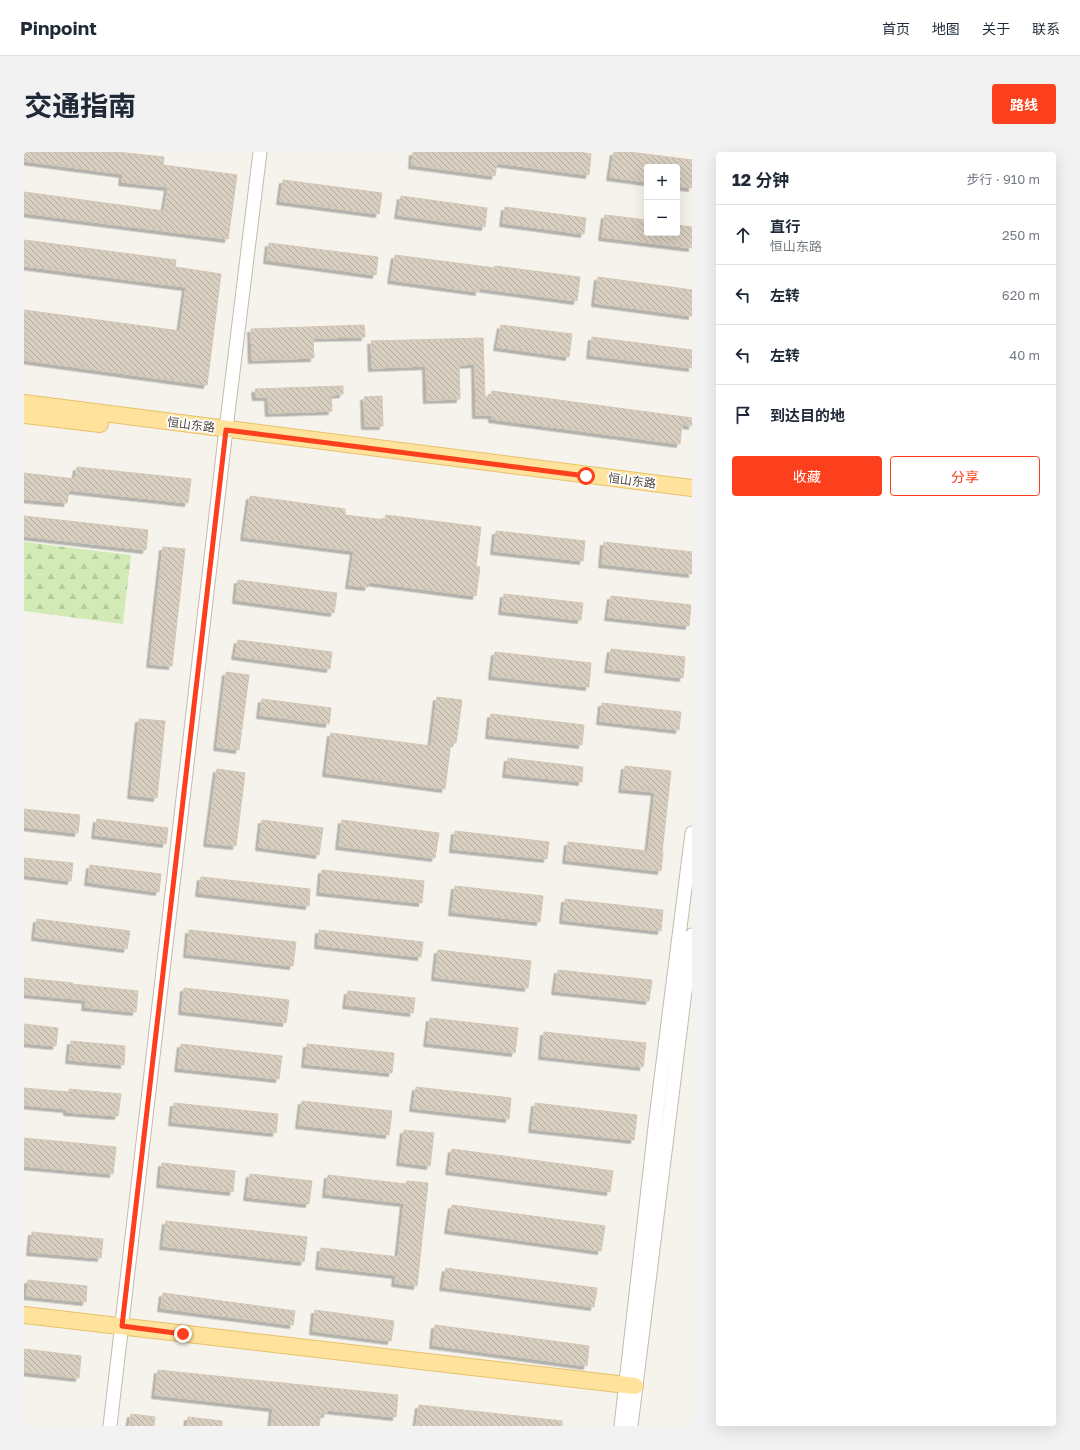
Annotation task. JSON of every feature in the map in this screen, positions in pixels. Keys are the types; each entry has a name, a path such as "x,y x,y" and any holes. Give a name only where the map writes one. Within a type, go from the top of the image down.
{"main road":[{"name":"恒山东路","path":"24,403 226,434 692,496"},
{"name":"恒山东路","path":"24,415 226,434 692,488"},
{"path":"24,1315 122,1331"},
{"path":"24,1324 122,1331 630,1390"}],"street":[{"path":"110,1426 260,152"},
{"path":"631,1426 630,1390 656,1118 692,833"},
{"path":"621,1426 630,1390 692,936"}],"green space":[{"path":"24,542 131,555 123,624 24,611"}],"building":[{"path":"24,152 116,152 164,157 163,165 237,175 228,239 24,213 24,192 164,211 168,187 122,182 123,174 24,161"},
{"path":"413,152 580,152 591,154 589,175 497,163 495,176 412,165"},
{"path":"614,152 629,152 692,160 692,188 680,186 680,164 644,164 644,182 610,177"},
{"path":"283,180 382,193 379,214 280,201"},
{"path":"401,196 487,208 485,227 398,215"},
{"path":"505,207 586,218 584,234 503,223"},
{"path":"605,215 644,220 644,236 680,236 680,225 692,227 692,248 602,237"},
{"path":"24,240 176,260 175,267 221,274 207,385 24,360 24,310 180,331 186,287 24,266"},
{"path":"269,243 378,257 376,275 267,260"},
{"path":"395,255 580,277 577,301 479,288 479,292 391,280"},
{"path":"598,277 692,290 692,316 595,303"},
{"path":"364,325 365,337 313,338 314,358 252,360 251,329"},
{"path":"501,325 572,334 569,357 497,347"},
{"path":"592,337 692,350 692,368 590,355"},
{"path":"483,338 485,397 491,397 492,391 692,418 692,426 682,424 680,444 492,419 492,415 476,415 475,364 459,365 460,399 427,400 426,366 372,368 371,341"},
{"path":"343,386 343,394 331,395 332,411 269,413 268,397 256,397 255,389"},
{"path":"382,396 383,426 365,426 364,397"},
{"path":"77,467 191,479 188,503 69,490 67,503 24,499 24,473 75,479"},
{"path":"250,496 345,509 345,515 385,520 386,515 481,527 476,566 480,567 476,596 369,582 368,587 349,585 354,551 244,537"},
{"path":"24,516 148,530 146,550 24,536"},
{"path":"496,531 585,541 583,561 494,551"},
{"path":"604,542 692,552 692,574 602,564"},
{"path":"163,547 185,549 172,666 150,664"},
{"path":"238,580 337,593 334,613 236,600"},
{"path":"504,594 583,603 581,620 502,611"},
{"path":"611,596 691,605 689,626 608,617"},
{"path":"238,640 332,652 330,669 235,656"},
{"path":"611,649 685,657 683,678 608,669"},
{"path":"495,652 591,663 589,687 492,676"},
{"path":"226,672 249,675 239,750 217,747"},
{"path":"437,697 462,700 456,743 451,742 445,789 326,773 331,733 431,746"},
{"path":"262,699 331,708 329,724 260,715"},
{"path":"602,703 681,712 679,730 600,721"},
{"path":"491,714 584,725 582,745 489,735"},
{"path":"139,719 165,721 157,798 131,795"},
{"path":"508,758 583,767 582,782 506,774"},
{"path":"625,766 671,771 661,871 566,860 568,842 648,851 655,792 622,789"},
{"path":"217,769 245,773 236,846 207,843"},
{"path":"24,809 80,815 78,833 24,827"},
{"path":"97,819 168,828 166,844 95,835"},
{"path":"262,820 323,828 319,855 259,847"},
{"path":"342,820 439,833 435,858 339,846"},
{"path":"455,831 549,842 547,859 453,849"},
{"path":"24,858 73,863 71,881 24,875"},
{"path":"90,865 161,874 159,892 88,882"},
{"path":"322,870 424,881 422,903 320,892"},
{"path":"201,877 310,889 309,906 199,893"},
{"path":"455,886 543,896 540,922 452,912"},
{"path":"565,899 663,910 661,931 563,920"},
{"path":"37,919 130,931 127,949 35,937"},
{"path":"189,930 296,942 293,966 187,954"},
{"path":"319,930 423,942 421,957 318,945"},
{"path":"438,950 531,961 528,988 435,977"},
{"path":"558,970 652,980 649,1001 555,991"},
{"path":"24,978 138,991 136,1012 85,1007 86,1000 24,994"},
{"path":"184,988 289,1000 286,1023 182,1011"},
{"path":"348,991 415,998 413,1013 346,1005"},
{"path":"430,1018 518,1028 515,1053 427,1043"},
{"path":"24,1024 58,1028 56,1046 24,1043"},
{"path":"544,1032 646,1043 643,1067 542,1056"},
{"path":"71,1041 125,1046 124,1065 69,1060"},
{"path":"181,1044 282,1056 279,1079 178,1068"},
{"path":"307,1044 394,1053 392,1073 305,1064"},
{"path":"416,1087 511,1098 509,1119 413,1108"},
{"path":"24,1088 69,1092 69,1089 121,1094 118,1116 67,1112 67,1109 24,1105"},
{"path":"302,1101 392,1111 389,1135 299,1125"},
{"path":"174,1103 278,1114 276,1133 172,1122"},
{"path":"535,1103 637,1115 634,1140 532,1129"},
{"path":"404,1130 434,1133 430,1166 400,1162"},
{"path":"24,1138 116,1147 113,1174 24,1166"},
{"path":"452,1149 613,1171 610,1192 449,1171"},
{"path":"162,1163 235,1171 233,1192 160,1184"},
{"path":"250,1174 312,1181 309,1204 247,1197"},
{"path":"328,1175 406,1184 407,1181 428,1183 417,1286 395,1283 396,1275 319,1266 321,1248 398,1257 404,1203 326,1194"},
{"path":"452,1205 605,1226 601,1251 448,1230"},
{"path":"166,1221 307,1237 304,1262 163,1246"},
{"path":"32,1232 103,1239 101,1258 30,1252"},
{"path":"446,1268 597,1288 594,1307 443,1287"},
{"path":"28,1280 87,1286 86,1302 27,1296"},
{"path":"163,1293 295,1311 293,1325 161,1308"},
{"path":"315,1310 394,1321 391,1341 313,1331"},
{"path":"435,1325 589,1346 587,1366 433,1345"},
{"path":"24,1349 81,1356 79,1378 24,1372"},
{"path":"158,1370 398,1395 396,1417 327,1410 327,1414 321,1413 319,1426 271,1426 273,1408 155,1395"},
{"path":"419,1405 562,1421 562,1426 416,1426"},
{"path":"131,1414 155,1417 154,1426 129,1426"},
{"path":"188,1417 222,1421 222,1426 187,1426"}],"route":[{"path":"183,1334 122,1326 226,430 586,476"}]}
